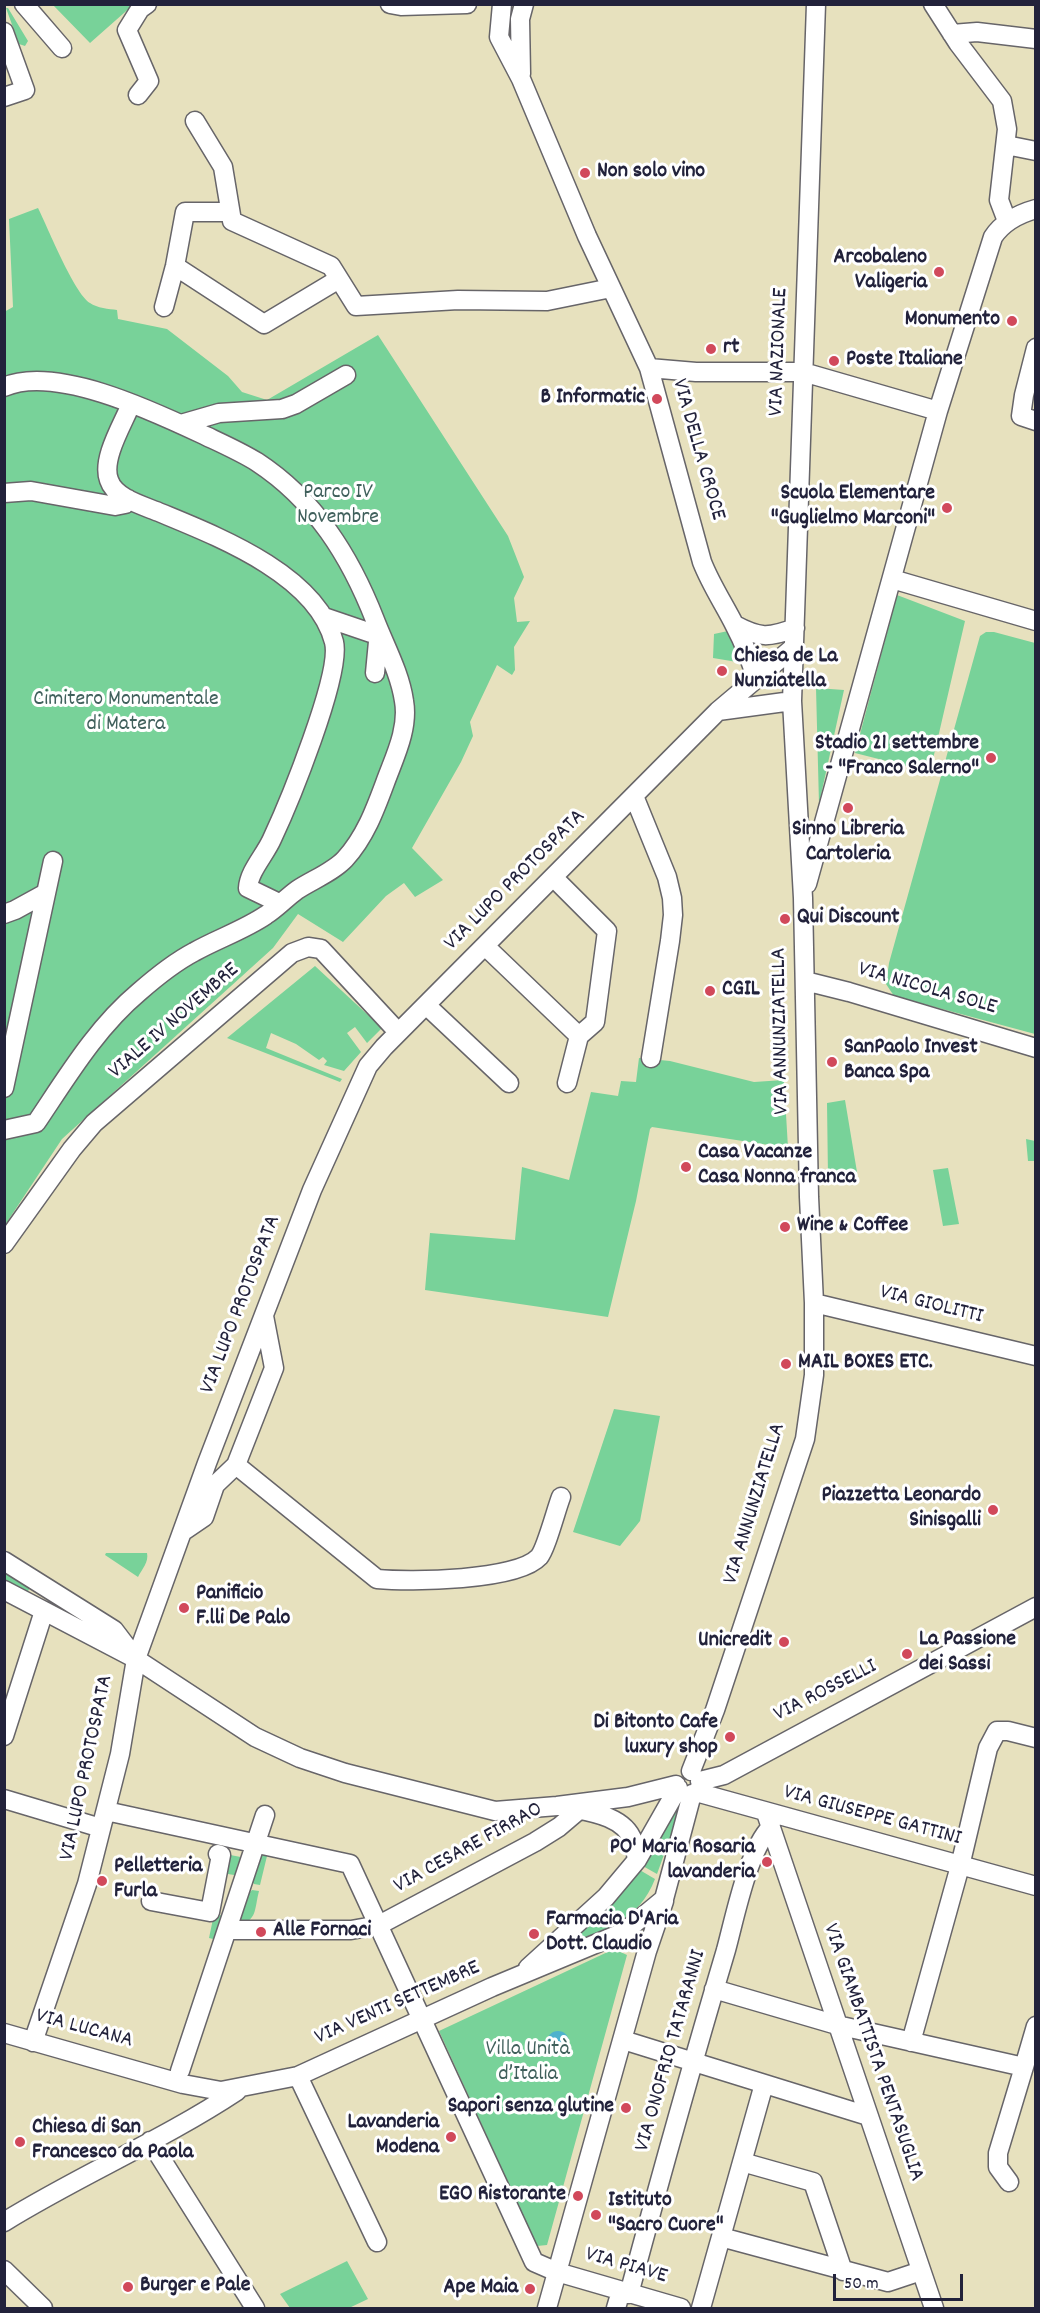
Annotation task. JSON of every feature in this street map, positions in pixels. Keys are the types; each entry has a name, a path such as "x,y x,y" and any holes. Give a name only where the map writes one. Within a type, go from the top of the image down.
{"street":[{"path":"24,4 62,48"},
{"path":"138,95 149,81 127,30 140,9 147,4"},
{"path":"390,4 401,6 467,4"},
{"name":"VIA DELLA CROCE","path":"502,4 499,37 521,79 587,236 649,368 702,562 713,589 735,625 750,658 756,679"},
{"path":"508,4 522,12 521,79"},
{"name":"VIA NAZIONALE","path":"792,701 816,4"},
{"path":"933,4 1002,101 1007,122 999,200 1007,221"},
{"path":"4,32 25,90 4,97"},
{"path":"952,33 977,32 1035,39"},
{"path":"195,121 223,167 232,221 332,266 356,306 458,300 547,301 611,288"},
{"path":"1006,145 1035,151"},
{"path":"803,897 938,411 993,237 999,227 1007,221 1035,209"},
{"path":"164,307 175,266 185,212 230,212"},
{"path":"175,266 264,324 339,279"},
{"path":"1028,419 1024,395 1035,352"},
{"path":"649,368 696,372 803,372 938,411"},
{"path":"181,424 219,413 282,409 296,404 346,375"},
{"path":"4,387 26,381 66,382 181,424 257,462 305,500 345,555 398,676 405,702 400,744 376,808 363,836 343,862 279,903 267,915 190,954 138,993 90,1044 36,1123 4,1130"},
{"path":"131,404 108,457 106,470 112,487 128,499 194,527 279,570 313,602 324,617 335,643 336,658 321,714 285,813 248,880 248,888 279,903"},
{"path":"4,493 31,491 115,506 125,504 128,499"},
{"path":"892,579 1035,621"},
{"path":"324,617 371,633 380,632"},
{"path":"735,625 752,634 764,637 795,628"},
{"path":"375,673 380,632"},
{"name":"VIA LUPO PROTOSPATA","path":"33,2042 87,1884 120,1754 136,1659 312,1190 368,1066 398,1032 718,711 794,647"},
{"path":"718,711 792,701"},
{"name":"VIA ANNUNZIATELLA","path":"689,1785 805,1439 814,1375 803,897 792,701"},
{"path":"634,796 668,877 672,898 670,941 651,1058"},
{"path":"4,1088 53,861"},
{"path":"553,877 607,931 595,1022 579,1036 567,1083"},
{"path":"4,914 46,893"},
{"path":"485,946 579,1036"},
{"name":"VIALE IV NOVEMBRE","path":"4,1244 72,1149 94,1123 292,952 308,947 321,949 398,1032"},
{"name":"VIA NICOLA SOLE","path":"805,981 1035,1048"},
{"path":"426,1005 509,1083"},
{"name":"VIA GIOLITTI","path":"814,1303 1035,1356"},
{"path":"182,1532 204,1516 215,1485 236,1465 274,1368 264,1316"},
{"path":"236,1465 377,1579 399,1581 472,1576 508,1572 527,1566 540,1556 561,1497"},
{"path":"4,1562 114,1630 136,1659"},
{"path":"4,1590 136,1659 255,1737 300,1758 345,1773 495,1811 557,1806 579,1810 618,1822 633,1840 637,1860"},
{"name":"VIA ROSSELLI","path":"557,1806 628,1797 689,1785 724,1774 1035,1607"},
{"path":"4,1736 44,1611"},
{"path":"911,2042 960,1866 988,1748 997,1731 1008,1731 1035,1738"},
{"path":"547,2308 664,1899 689,1785"},
{"name":"VIA GIUSEPPE GATTINI","path":"689,1785 768,1820 1035,1886"},
{"name":"VIA VENTI SETTEMBRE","path":"518,1977 606,1897 637,1860 689,1785"},
{"path":"4,1799 103,1819 256,1843"},
{"name":"VIA CESARE FIRRAO","path":"227,1930 351,1930 380,1925 535,1842 559,1827 579,1810"},
{"path":"180,2071 233,1912 251,1886 256,1843 265,1815"},
{"name":"VIA ONOFRIO TATARANNI","path":"622,2298 750,1868 768,1820"},
{"name":"VIA GIAMBATTISTA PENTASUGLIA","path":"768,1820 934,2308"},
{"name":"VIA PIAVE","path":"256,1843 350,1864 534,2262 622,2298 681,2308"},
{"path":"151,1901 210,1912 221,1855 218,1854"},
{"path":"216,1881 251,1886"},
{"name":"VIA VENTI SETTEMBRE","path":"298,2076 422,2018 624,1932 664,1899"},
{"path":"211,1907 233,1912"},
{"path":"714,1989 837,2025 1024,2067"},
{"path":"1009,2182 998,2167 998,2153 1035,2026"},
{"name":"VIA LUCANA","path":"4,2033 151,2073 183,2084 221,2091 246,2085"},
{"path":"623,2040 867,2116"},
{"path":"4,2222 42,2199 194,2119 246,2085 298,2076 377,2242"},
{"path":"701,2308 764,2084"},
{"path":"150,2141 255,2308"},
{"path":"742,2162 813,2182 843,2271"},
{"path":"722,2237 888,2282 921,2271"},
{"path":"4,2270 43,2308"}],"green space":[{"path":"53,5 133,5 90,43"},
{"path":"6,8 28,41 25,46 19,44"},
{"name":"Parco IV Novembre","path":"38,208 69,274 90,303 117,310 118,319 167,329 228,376 242,392 267,400 378,335 508,536 524,577 514,598 517,622 530,621 514,647 515,670 512,675 497,665 470,722 473,736 461,762 412,848 443,880 415,897 404,883 386,896 343,942 298,914 273,948 62,1139 5,1225 4,312 13,307 9,219"},
{"path":"897,595 965,621 930,772 855,753"},
{"path":"728,631 744,657 737,662 713,658 714,634"},
{"name":"Stadio 21 settembre - \"Franco Salerno\"","path":"986,632 1035,643 1035,1034 894,996 886,984 889,963 980,636"},
{"path":"816,688 844,690 819,804"},
{"path":"315,966 382,1028 367,1043 355,1027 347,1033 361,1052 344,1071 324,1065 327,1061 323,1057 319,1060 296,1044 271,1033 266,1048 342,1079 340,1082 227,1038"},
{"path":"639,1058 670,1061 754,1082 784,1080 788,1148 652,1127 608,1317 425,1290 430,1233 515,1240 522,1167 569,1180 591,1092 618,1096 621,1081 636,1082"},
{"path":"845,1100 857,1172 828,1177 827,1103"},
{"path":"1026,1139 1035,1141 1035,1161 1028,1161"},
{"path":"948,1168 959,1224 943,1226 933,1170"},
{"path":"614,1409 660,1416 640,1521 620,1546 573,1532"},
{"path":"106,1553 147,1553 147,1559 138,1577 105,1555"},
{"path":"5,1568 32,1584 27,1593 5,1583"},
{"path":"678,1796 684,1799 657,1874 641,1865"},
{"path":"225,1854 246,1858 240,1876 222,1873"},
{"path":"260,1855 267,1856 260,1885 252,1881"},
{"path":"638,1869 655,1879 640,1905 606,1930 564,1949 561,1946"},
{"path":"252,1890 259,1891 254,1913 249,1921 237,1926 248,1894"},
{"path":"221,1915 225,1916 217,1940 209,1938 213,1919"},
{"name":"Villa Unità d’Italia","path":"614,1949 627,1955 547,2245 537,2246 439,2031"},
{"path":"347,2261 368,2299 349,2308 290,2308 280,2294"}],"water":[{"path":"558,2031 566,2034 569,2042 566,2050 558,2053 550,2050 547,2042 550,2034"}],"place":[{"name":"Non solo vino","path":"585,173"},
{"name":"Arcobaleno Valigeria","path":"939,272"},
{"name":"Monumento","path":"1012,321"},
{"name":"rt","path":"711,349"},
{"name":"Poste Italiane","path":"834,361"},
{"name":"B Informatic","path":"657,399"},
{"name":"Scuola Elementare \"Guglielmo Marconi\"","path":"947,508"},
{"name":"Chiesa de La Nunziatella","path":"722,671"},
{"name":"Stadio 21 settembre - \"Franco Salerno\"","path":"991,758"},
{"name":"Sinno Libreria Cartoleria","path":"848,808"},
{"name":"Qui Discount","path":"785,919"},
{"name":"CGIL","path":"710,991"},
{"name":"SanPaolo Invest Banca Spa","path":"832,1062"},
{"name":"Casa Vacanze Casa Nonna franca","path":"686,1167"},
{"name":"Wine & Coffee","path":"785,1227"},
{"name":"MAIL BOXES ETC.","path":"786,1364"},
{"name":"Piazzetta Leonardo Sinisgalli","path":"993,1510"},
{"name":"Panificio F.lli De Palo","path":"184,1608"},
{"name":"Unicredit","path":"784,1642"},
{"name":"La Passione dei Sassi","path":"907,1654"},
{"name":"Di Bitonto Cafe luxury shop","path":"730,1737"},
{"name":"PO' Maria Rosaria lavanderia","path":"767,1862"},
{"name":"Pelletteria Furla","path":"102,1881"},
{"name":"Alle Fornaci","path":"261,1932"},
{"name":"Farmacia D'Aria Dott. Claudio","path":"534,1934"},
{"name":"Sapori senza glutine","path":"626,2108"},
{"name":"Lavanderia Modena","path":"451,2137"},
{"name":"Chiesa di San Francesco da Paola","path":"20,2142"},
{"name":"EGO Ristorante","path":"578,2196"},
{"name":"Istituto \"Sacro Cuore\"","path":"596,2215"},
{"name":"Burger e Pale","path":"128,2287"},
{"name":"Ape Maia","path":"530,2289"}],"park label":[{"name":"Cimitero Monumentale di Matera","path":"126,714"}]}
